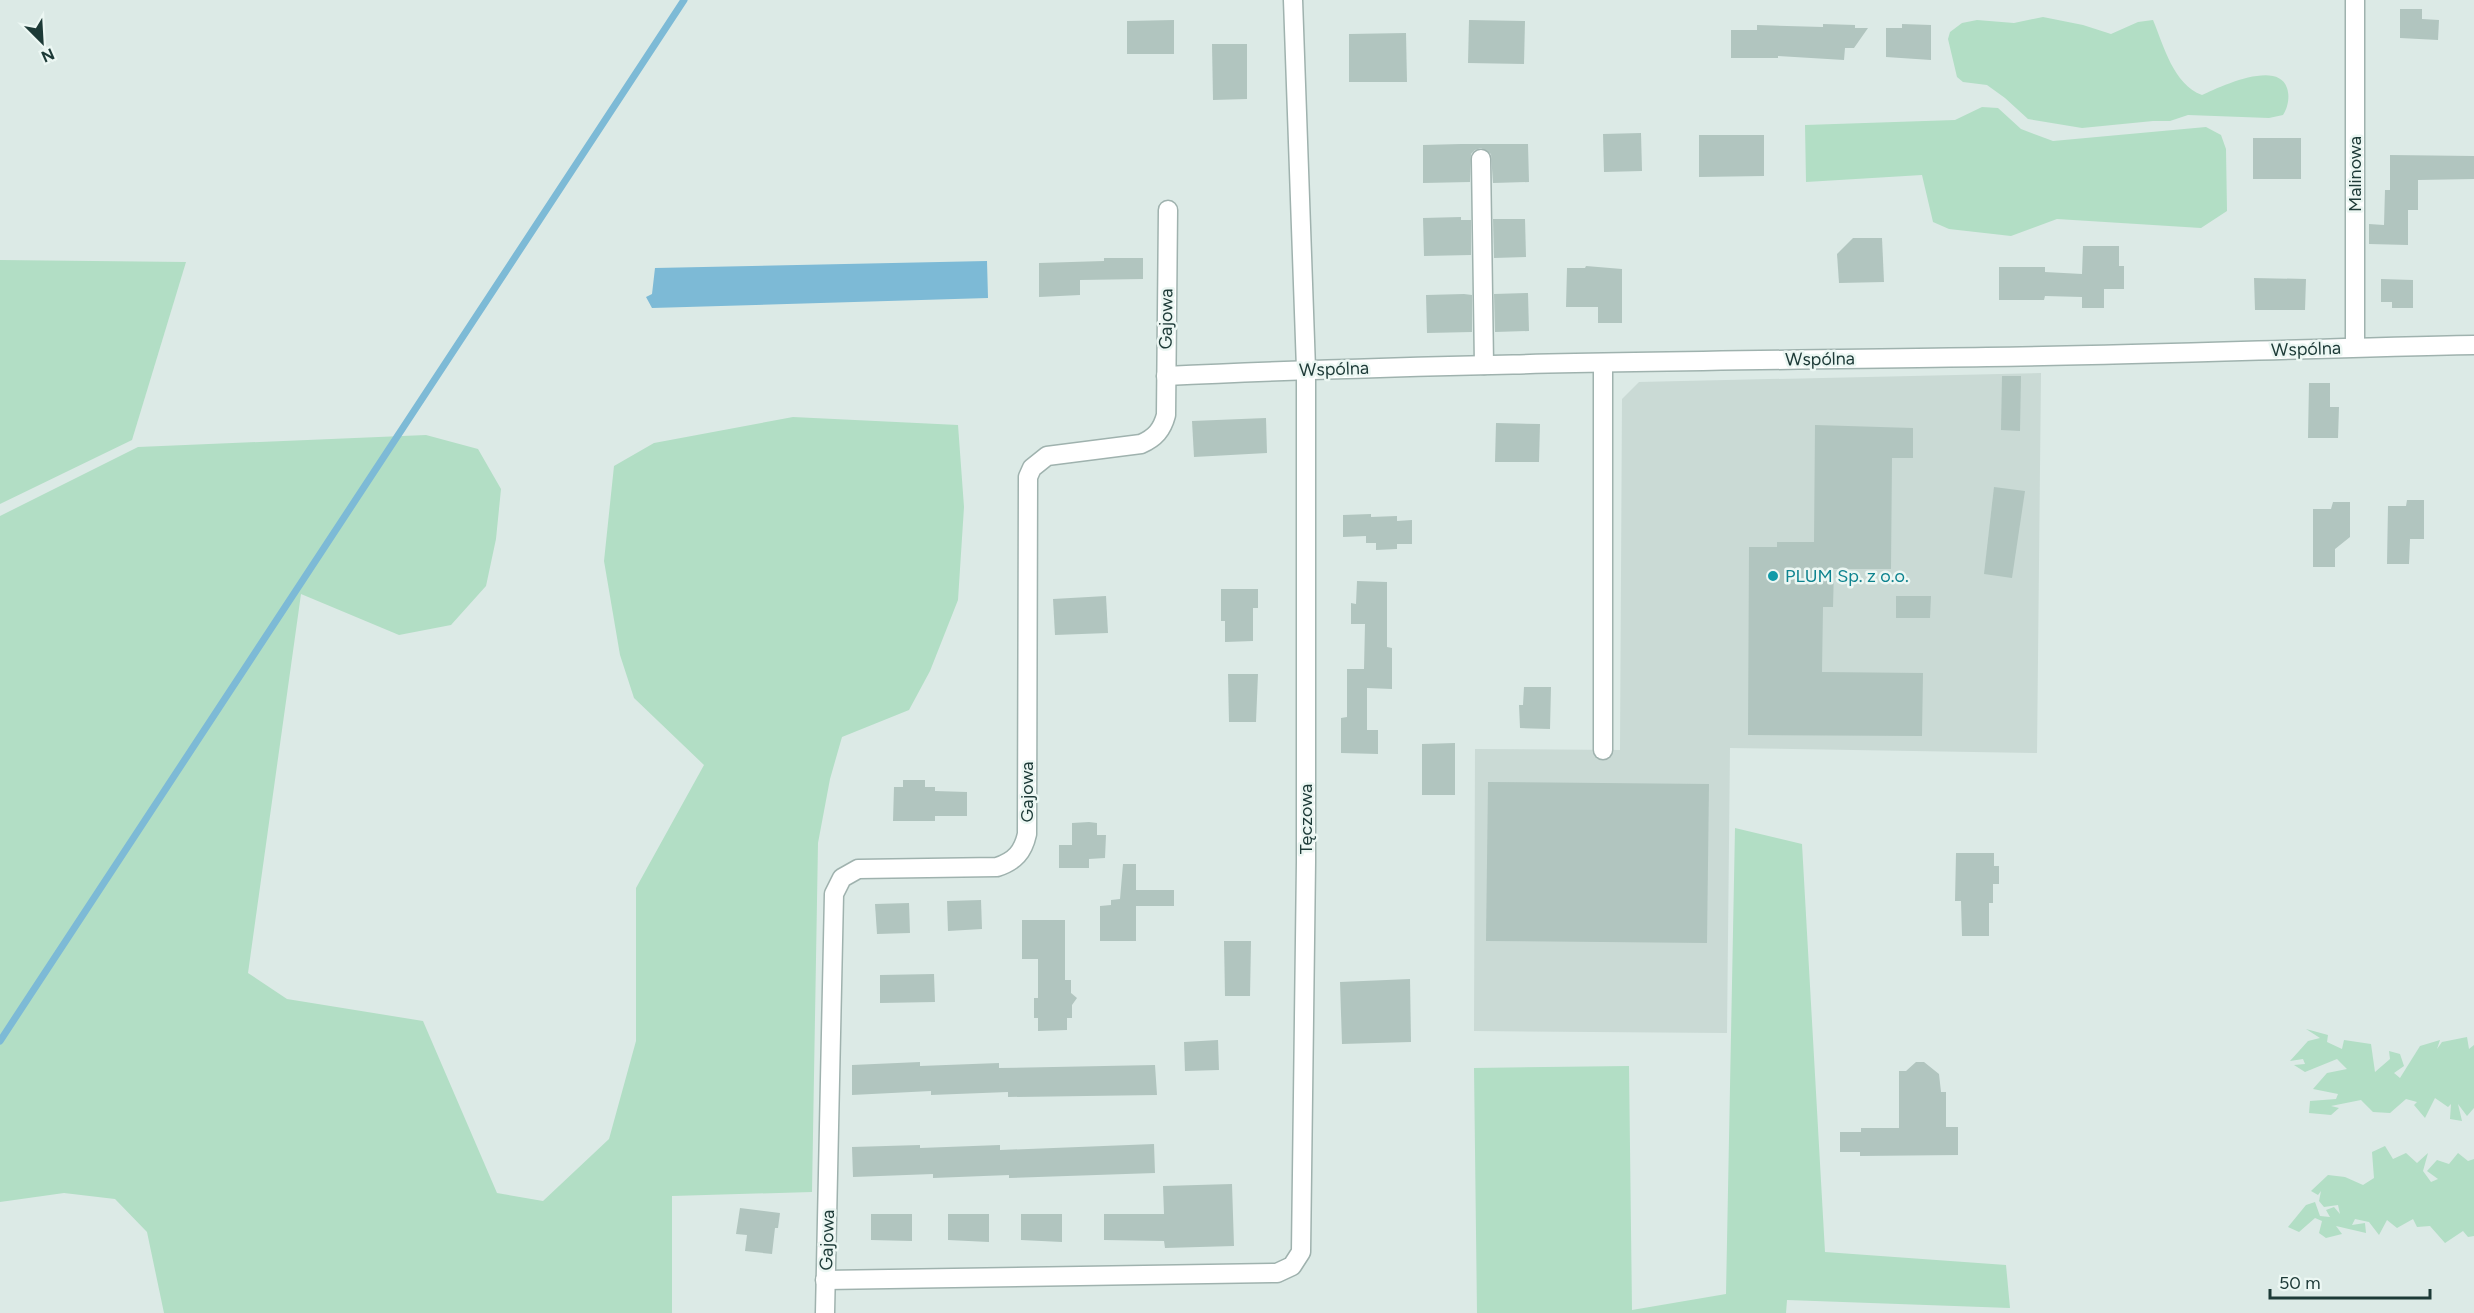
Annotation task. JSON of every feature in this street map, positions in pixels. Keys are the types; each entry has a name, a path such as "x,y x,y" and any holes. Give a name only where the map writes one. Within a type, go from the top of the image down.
{"street":[{"name":"Tęczowa","path":"825,1280 1277,1273 1292,1266 1301,1252 1306,862 1306,369 1293,0"},
{"name":"Malinowa","path":"2355,0 2355,347"},
{"path":"1481,159 1484,365"},
{"name":"Gajowa","path":"825,1313 834,894 842,878 858,869 997,867 1018,856 1024,846 1027,834 1028,477 1032,468 1047,456 1142,444 1150,440 1163,425 1166,415 1168,210"},
{"name":"Wspólna","path":"1166,376 1306,369 1991,357 2474,345"},
{"path":"1603,363 1603,750"}],"shaded area":[{"path":"2041,373 2037,753 1730,748 1727,1033 1474,1031 1475,749 1620,750 1622,399 1639,382"}],"green space":[{"path":"2043,17 2083,25 2111,34 2138,22 2153,20 2171,63 2192,90 2202,95 2221,86 2248,78 2261,75 2272,76 2281,80 2287,88 2286,109 2283,115 2269,118 2188,115 2170,121 2082,128 2028,119 1987,85 1963,82 1957,77 1948,39 1950,32 1962,23 1977,20 2014,23"},
{"path":"1982,107 1998,108 2021,129 2053,141 2206,127 2221,135 2226,149 2227,211 2201,228 2057,219 2011,236 1949,229 1933,222 1922,175 1806,182 1805,125 1955,120"},
{"path":"0,260 186,262 132,440 0,504"},
{"path":"793,417 958,425 964,507 958,600 930,671 909,710 842,737 830,779 818,843 812,1192 672,1196 672,1313 164,1313 147,1232 115,1199 64,1193 0,1202 0,516 138,447 426,435 478,449 501,489 496,539 486,586 451,625 399,635 301,594 248,973 287,999 423,1021 497,1193 543,1201 609,1139 636,1041 636,888 704,765 634,698 620,655 604,561 614,466 654,443"},
{"path":"1735,828 1802,844 1825,1252 2006,1265 2010,1308 1787,1300 1786,1313 1477,1313 1474,1068 1629,1066 1632,1310 1726,1294"},
{"path":"2306,1029 2328,1035 2327,1042 2342,1049 2344,1040 2371,1044 2375,1072 2390,1059 2389,1051 2400,1054 2404,1066 2394,1073 2400,1078 2420,1046 2440,1040 2437,1049 2442,1042 2467,1037 2469,1049 2474,1045 2474,1108 2467,1116 2458,1104 2462,1121 2450,1119 2451,1104 2448,1107 2435,1098 2425,1118 2414,1105 2417,1102 2406,1099 2390,1113 2373,1112 2361,1100 2331,1106 2339,1108 2331,1115 2309,1113 2310,1101 2336,1099 2338,1094 2313,1089 2327,1073 2347,1069 2337,1059 2305,1072 2294,1065 2305,1064 2303,1059 2290,1061 2308,1041 2320,1038"},
{"path":"2385,1146 2393,1159 2406,1153 2417,1163 2428,1153 2423,1171 2431,1182 2438,1179 2427,1171 2437,1160 2449,1164 2458,1153 2468,1161 2474,1159 2474,1236 2468,1237 2463,1231 2445,1243 2430,1226 2417,1227 2413,1219 2397,1228 2387,1220 2379,1235 2369,1222 2355,1219 2352,1225 2365,1223 2366,1233 2336,1226 2342,1234 2326,1238 2319,1233 2322,1221 2315,1218 2299,1232 2288,1227 2306,1205 2315,1202 2320,1216 2330,1217 2326,1210 2334,1207 2340,1214 2338,1205 2324,1207 2319,1201 2321,1191 2318,1195 2311,1191 2328,1175 2345,1177 2363,1185 2374,1178 2372,1152"}],"water":[{"path":"987,261 988,298 652,308 646,297 652,294 655,268"}],"building":[{"path":"2400,9 2422,9 2422,19 2439,20 2438,40 2400,38"},
{"path":"1174,20 1174,54 1127,54 1127,21"},
{"path":"1469,20 1525,21 1524,64 1468,63"},
{"path":"1823,24 1855,25 1855,28 1868,28 1854,48 1845,48 1844,60 1778,56 1778,58 1731,58 1731,30 1757,30 1757,25 1823,27"},
{"path":"1902,24 1931,25 1931,60 1886,57 1886,28 1902,28"},
{"path":"1406,33 1407,82 1349,82 1349,34"},
{"path":"1212,44 1247,44 1247,99 1213,100"},
{"path":"1641,133 1642,171 1604,172 1603,134"},
{"path":"1699,135 1764,135 1764,176 1699,177"},
{"path":"2253,138 2301,138 2301,179 2253,179"},
{"path":"1528,144 1529,182 1493,183 1491,154 1481,148 1471,154 1470,182 1423,183 1423,145"},
{"path":"2390,155 2474,156 2474,179 2418,180 2418,210 2408,210 2408,245 2369,244 2369,224 2384,225 2385,190 2390,190"},
{"path":"1461,217 1461,220 1471,220 1471,255 1424,256 1423,218"},
{"path":"1493,219 1525,219 1526,257 1494,258"},
{"path":"1853,238 1882,238 1884,282 1839,283 1837,254"},
{"path":"2083,246 2119,246 2119,266 2124,266 2124,289 2104,289 2104,308 2082,308 2082,297 2045,296 2044,300 1999,300 1999,267 2045,267 2045,272 2082,274"},
{"path":"1104,258 1143,258 1143,279 1080,280 1080,295 1039,297 1039,263 1104,261"},
{"path":"1586,266 1622,269 1622,323 1598,323 1598,307 1566,307 1567,268 1585,268"},
{"path":"2254,278 2306,279 2305,310 2255,310"},
{"path":"2381,279 2413,280 2413,308 2392,308 2392,302 2381,302"},
{"path":"1528,293 1529,331 1495,332 1494,294"},
{"path":"1426,295 1472,295 1472,332 1427,333"},
{"path":"2002,376 2021,376 2020,431 2001,430"},
{"path":"2309,383 2330,383 2330,407 2339,407 2338,438 2308,438"},
{"path":"1266,418 1267,453 1194,457 1192,421"},
{"path":"1496,423 1540,424 1539,462 1495,462"},
{"name":"PLUM Sp. z o.o.","path":"1815,425 1913,428 1913,458 1892,458 1891,569 1834,569 1833,607 1823,607 1822,672 1923,673 1922,736 1748,735 1749,547 1777,547 1777,542 1814,542"},
{"path":"1994,487 2025,491 2012,578 1984,574"},
{"path":"2407,500 2424,500 2424,539 2410,539 2409,564 2387,564 2388,506 2406,506"},
{"path":"2333,502 2350,502 2350,537 2335,549 2335,567 2313,567 2313,509 2331,509"},
{"path":"1371,514 1371,517 1397,516 1397,521 1412,520 1412,544 1397,544 1397,549 1376,550 1376,543 1366,543 1366,536 1343,537 1343,515"},
{"path":"1357,581 1387,582 1387,647 1392,648 1392,689 1367,688 1367,730 1378,730 1378,754 1341,753 1341,718 1347,717 1347,669 1364,669 1365,624 1351,624 1351,603 1356,604"},
{"path":"1221,589 1258,589 1258,608 1253,608 1253,641 1225,642 1225,621 1221,621"},
{"path":"1106,596 1108,633 1055,635 1053,599"},
{"path":"1896,596 1931,596 1930,618 1896,618"},
{"path":"1228,674 1258,674 1256,722 1229,722"},
{"path":"1524,687 1551,687 1550,729 1520,728 1519,705 1523,705"},
{"path":"1455,743 1455,795 1422,795 1422,744"},
{"path":"903,780 925,780 925,787 935,787 935,791 967,792 967,816 935,816 935,821 893,821 894,787 903,787"},
{"path":"1488,782 1709,784 1707,943 1486,941"},
{"path":"1072,823 1097,823 1097,835 1106,835 1105,858 1089,859 1089,868 1059,868 1059,845 1072,845"},
{"path":"1956,853 1994,853 1994,866 1999,866 1999,884 1993,884 1993,903 1989,903 1989,936 1962,936 1961,901 1955,901"},
{"path":"1123,864 1136,864 1136,890 1174,890 1174,906 1136,906 1136,941 1100,941 1100,906 1111,905 1111,900 1120,899"},
{"path":"981,900 982,929 948,931 947,901"},
{"path":"909,903 910,933 877,934 875,904"},
{"path":"1022,920 1065,920 1065,980 1071,980 1071,993 1077,998 1072,1005 1072,1018 1067,1018 1067,1030 1038,1031 1038,1018 1034,1018 1034,998 1038,998 1038,959 1022,959"},
{"path":"1224,941 1251,941 1250,996 1225,996"},
{"path":"934,974 935,1002 880,1003 880,975"},
{"path":"1410,979 1411,1042 1342,1044 1340,982"},
{"path":"1218,1040 1219,1070 1185,1071 1184,1042"},
{"path":"920,1062 920,1066 999,1063 999,1068 1155,1065 1157,1095 1008,1097 1008,1092 931,1095 931,1091 852,1095 852,1065"},
{"path":"1916,1062 1924,1062 1939,1074 1941,1092 1946,1092 1946,1127 1958,1127 1958,1155 1860,1156 1860,1152 1840,1152 1840,1132 1861,1132 1861,1128 1899,1128 1899,1071 1906,1071"},
{"path":"1154,1144 1155,1173 1009,1178 1009,1175 933,1178 933,1174 853,1177 852,1147 920,1145 920,1148 1000,1145 1000,1150"},
{"path":"1232,1184 1234,1246 1165,1248 1164,1241 1104,1240 1104,1214 1164,1214 1163,1186"},
{"path":"740,1208 780,1213 778,1228 775,1228 772,1254 745,1251 747,1235 736,1234"},
{"path":"871,1214 912,1214 912,1241 871,1240"},
{"path":"948,1214 989,1214 989,1242 948,1240"},
{"path":"1021,1214 1062,1214 1062,1242 1021,1240"}],"waterway":[{"path":"0,1041 684,0"}],"place":[{"name":"PLUM Sp. z o.o.","path":"1773,576"}]}
